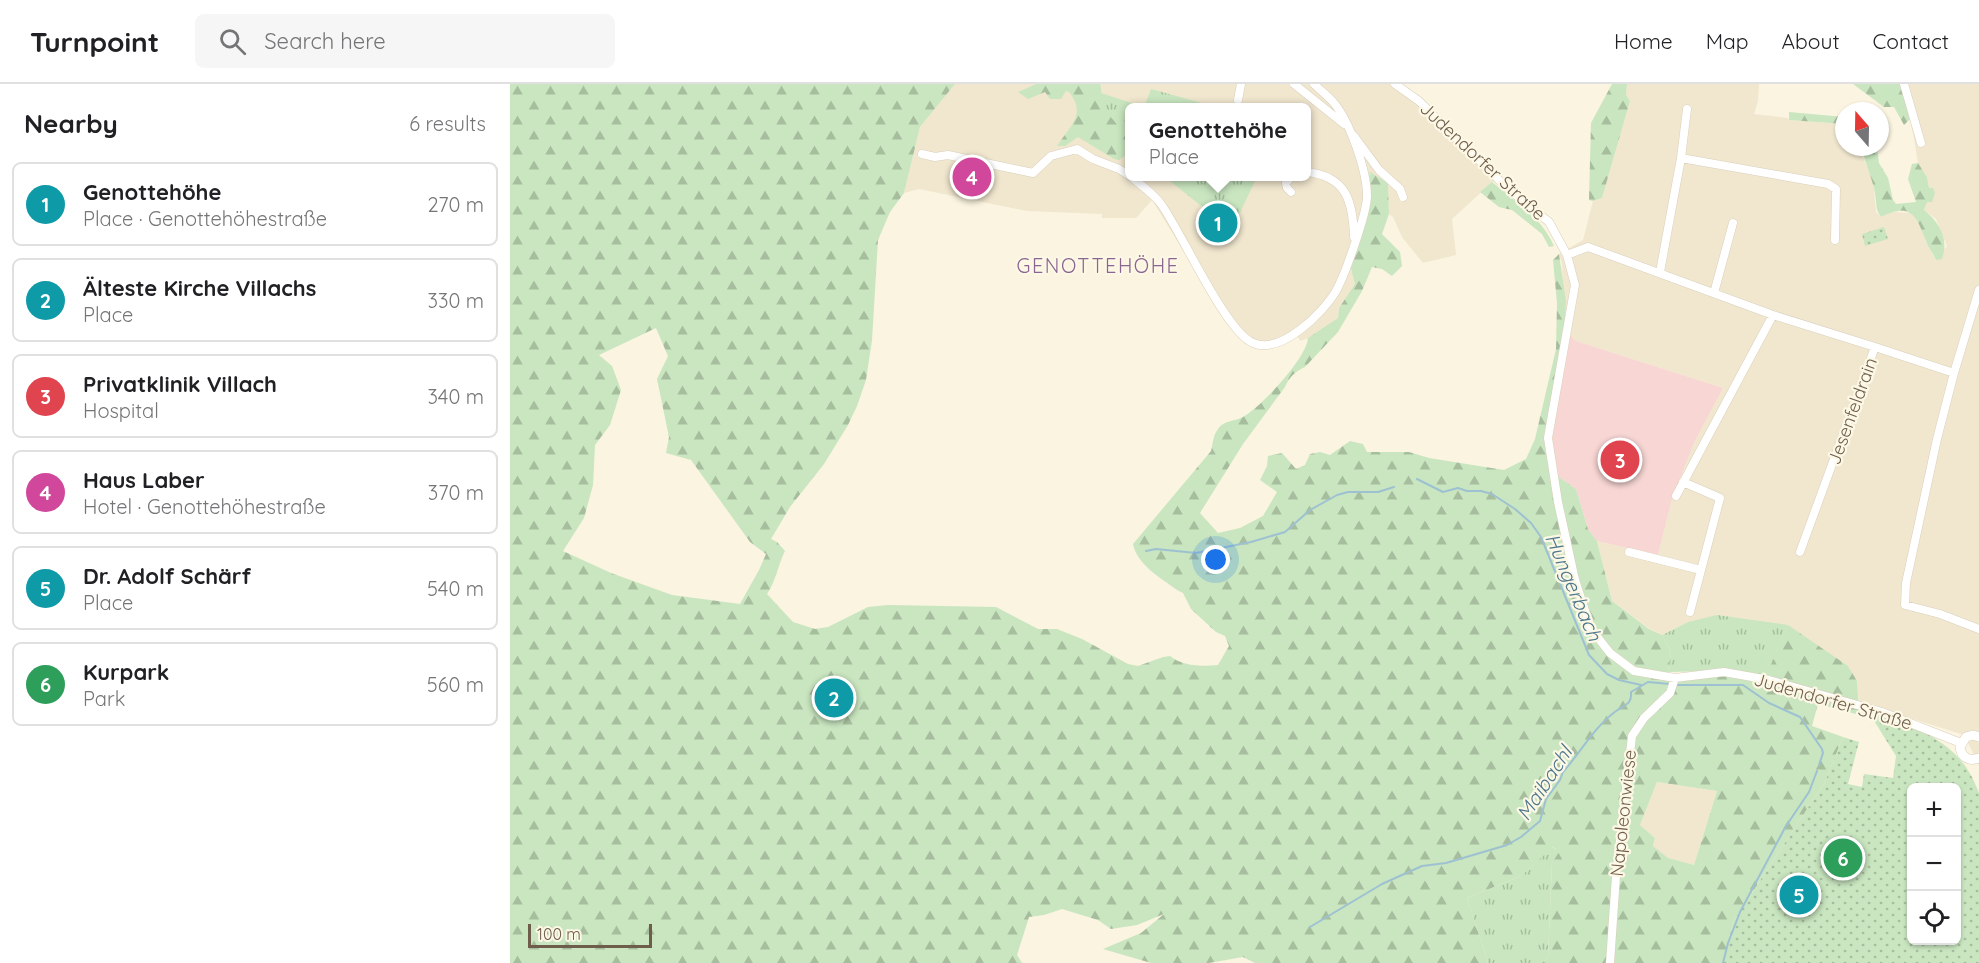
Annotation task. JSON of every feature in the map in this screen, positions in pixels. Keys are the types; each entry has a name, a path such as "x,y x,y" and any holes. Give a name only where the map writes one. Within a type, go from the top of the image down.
{"street":[{"path":"1239,100 1241,84"},
{"path":"1136,181 1161,203 1230,322 1243,336 1255,344 1265,345 1283,341 1324,308 1340,284 1354,245 1367,197 1365,175 1349,129 1294,84"},
{"path":"1314,84 1335,104 1349,129 1379,170 1400,189 1403,197"},
{"name":"Judendorfer Straße","path":"1395,84 1419,101 1508,189 1549,222 1567,255 1575,285 1548,438 1558,502 1575,580 1591,628 1610,653 1634,671 1674,683 1724,672 1769,680 1882,712 1961,743"},
{"path":"1904,84 1921,143"},
{"path":"1660,272 1681,158 1687,109"},
{"path":"922,154 935,157 948,155 1033,173 1050,156 1077,149 1093,159 1125,173"},
{"path":"1681,158 1828,184 1836,189 1835,240"},
{"path":"1311,173 1332,179 1344,190 1352,212 1354,245"},
{"path":"1288,181 1287,188 1291,192"},
{"path":"1714,293 1733,223"},
{"path":"1567,255 1588,247 1773,315 1875,347"},
{"path":"1979,290 1937,439 1906,583 1905,605 1940,614 1979,629"},
{"path":"1676,496 1773,315"},
{"name":"Jesenfeldrain","path":"1800,552 1875,347 1954,373"},
{"path":"1683,482 1720,498 1690,612"},
{"path":"1629,552 1701,570"},
{"name":"Napoleonwiese","path":"1610,963 1616,876 1632,736 1644,718 1670,693 1674,683"},
{"path":"1978,733 1969,735 1961,743 1960,750 1964,757 1978,762"}],"shaded area":[{"path":"955,84 1401,84 1419,96 1499,176 1452,219 1456,255 1423,263 1402,237 1393,217 1389,214 1388,183 1369,202 1361,239 1350,265 1355,284 1339,308 1338,318 1312,337 1300,341 1297,335 1281,346 1257,348 1250,345 1183,250 1152,200 1136,218 1102,218 1102,214 1027,211 919,189 904,193 920,127"},
{"path":"1627,84 1759,84 1758,101 1754,114 1788,118 1789,120 1835,123 1835,156 1862,156 1873,181 1876,212 1881,217 1892,212 1912,213 1923,229 1925,241 1936,260 1947,246 1936,219 1924,210 1929,188 1927,177 1918,163 1908,103 1900,84 1979,84 1979,765 1964,735 1859,702 1857,681 1848,666 1688,622 1662,635 1612,601 1597,541 1658,555 1672,499 1694,443 1723,388 1576,341 1564,333 1562,264 1559,254 1583,240 1593,201 1602,198 1630,101 1626,95"},
{"path":"1564,333 1576,341 1723,388 1694,443 1672,499 1658,555 1597,541 1588,529 1576,489 1559,477 1547,444"},
{"path":"1657,782 1717,791 1694,865 1668,859 1653,846 1655,838 1640,825"}],"green space":[{"path":"510,84 955,84 920,127 904,193 890,212 878,240 872,340 866,380 857,406 824,464 790,507 771,539 785,551 767,594 793,622 815,629 828,627 868,607 888,605 996,607 1038,629 1057,629 1082,639 1128,664 1138,666 1170,656 1180,662 1193,665 1218,665 1229,646 1225,636 1216,632 1191,609 1183,593 1144,565 1135,552 1133,544 1211,451 1215,434 1220,426 1243,417 1260,404 1282,382 1300,358 1308,338 1338,318 1339,308 1355,284 1350,265 1361,239 1369,202 1370,172 1388,183 1389,214 1382,234 1400,252 1402,266 1392,276 1382,269 1372,267 1362,291 1338,332 1305,367 1291,377 1243,444 1200,513 1218,533 1240,528 1263,516 1277,492 1260,480 1267,466 1268,456 1282,453 1296,469 1305,465 1310,454 1320,452 1330,455 1350,441 1363,444 1367,452 1409,452 1429,458 1504,470 1526,459 1535,439 1556,349 1557,303 1553,260 1559,254 1566,302 1564,333 1547,444 1559,477 1576,489 1588,529 1597,541 1612,601 1649,629 1662,635 1671,652 1668,672 1679,681 1726,676 1764,681 1788,625 1848,666 1857,681 1859,708 1856,714 1818,704 1812,726 1843,737 1825,782 1733,922 1723,963 1542,963 1548,957 1552,863 1559,852 1553,847 1521,876 1467,898 1488,962 1486,963 1255,963 1243,957 1209,963 1151,963 1103,949 1141,933 1164,914 1137,925 1111,929 1098,920 1062,909 1029,917 1017,955 1022,963 510,963","holes":["656,328 668,356 657,379 669,437 666,453 691,460 750,542 766,554 740,604 672,595 611,573 563,551 584,518 593,485 595,445 610,425 621,390 612,366 599,355","1657,782 1717,791 1694,865 1668,858 1653,846 1655,838 1640,825"]},
{"path":"1036,84 1100,84 1103,104 1125,136 1125,156 1119,160 1114,159 1078,137 1065,146 1057,146 1075,120 1077,113 1077,107 1069,92 1066,91 1061,99 1050,99 1045,92 1028,99 1018,92"},
{"path":"1612,84 1627,84 1626,95 1630,101 1602,198 1593,201 1589,200 1591,123"},
{"path":"1853,84 1900,84 1911,118 1904,125 1894,107 1889,107 1889,102 1877,102"},
{"path":"1151,89 1202,103 1146,103"},
{"path":"1101,93 1132,103 1125,103 1125,135 1106,112"},
{"path":"1789,112 1835,116 1835,123 1789,120"},
{"path":"1864,156 1878,156 1896,204 1916,202 1908,179 1912,164 1918,163 1927,177 1929,188 1933,188 1935,193 1932,202 1927,202 1924,210 1935,220 1942,232 1944,252 1942,259 1936,260 1915,217 1910,213 1898,211 1881,217"},
{"path":"1170,181 1255,181 1230,229"},
{"path":"1492,182 1535,218 1554,246 1549,247 1542,234 1512,210 1499,207 1480,192"},
{"path":"1884,227 1888,239 1865,246 1862,234"},
{"path":"1717,615 1788,625 1767,676 1730,672 1668,672 1671,652 1662,635 1688,622"},
{"path":"1859,708 1920,730 1934,738 1948,747 1973,779 1979,793 1979,963 1723,963 1733,922 1825,782 1843,737 1859,742 1848,784 1862,787 1864,774 1893,778 1896,756 1873,719 1856,714"},
{"path":"1552,847 1560,852 1552,863 1548,957 1542,963 1486,963 1488,962 1467,898 1521,876"}],"waterway":[{"name":"Hungerbach","path":"1417,479 1443,492 1458,488 1492,494 1531,523 1541,537 1589,655 1607,674 1619,680 1641,685"},
{"path":"1146,551 1156,549 1196,553 1251,542 1285,532 1310,510 1337,495 1348,492 1378,492 1394,487"},
{"name":"Maibachl","path":"1310,927 1382,884 1422,866 1446,863 1507,845 1521,837 1540,821 1546,799 1563,772 1603,722 1628,703 1631,699 1631,692 1648,682 1670,684"},
{"name":"Maibachl","path":"1676,685 1743,685 1769,703 1800,717 1822,749 1819,765"},
{"name":"Maibachl","path":"1723,963 1740,912 1786,826 1809,792 1817,771"}],"place":[{"name":"Haus Laber","path":"972,177"},
{"name":"Genottehöhe","path":"1218,223"},
{"name":"Privatklinik Villach","path":"1620,460"},
{"name":"Älteste Kirche Villachs","path":"834,698"},
{"name":"Kurpark","path":"1843,858"},
{"name":"Dr. Adolf Schärf","path":"1799,895"}],"district":[{"name":"GENOTTEHÖHE","path":"1098,265"}]}
